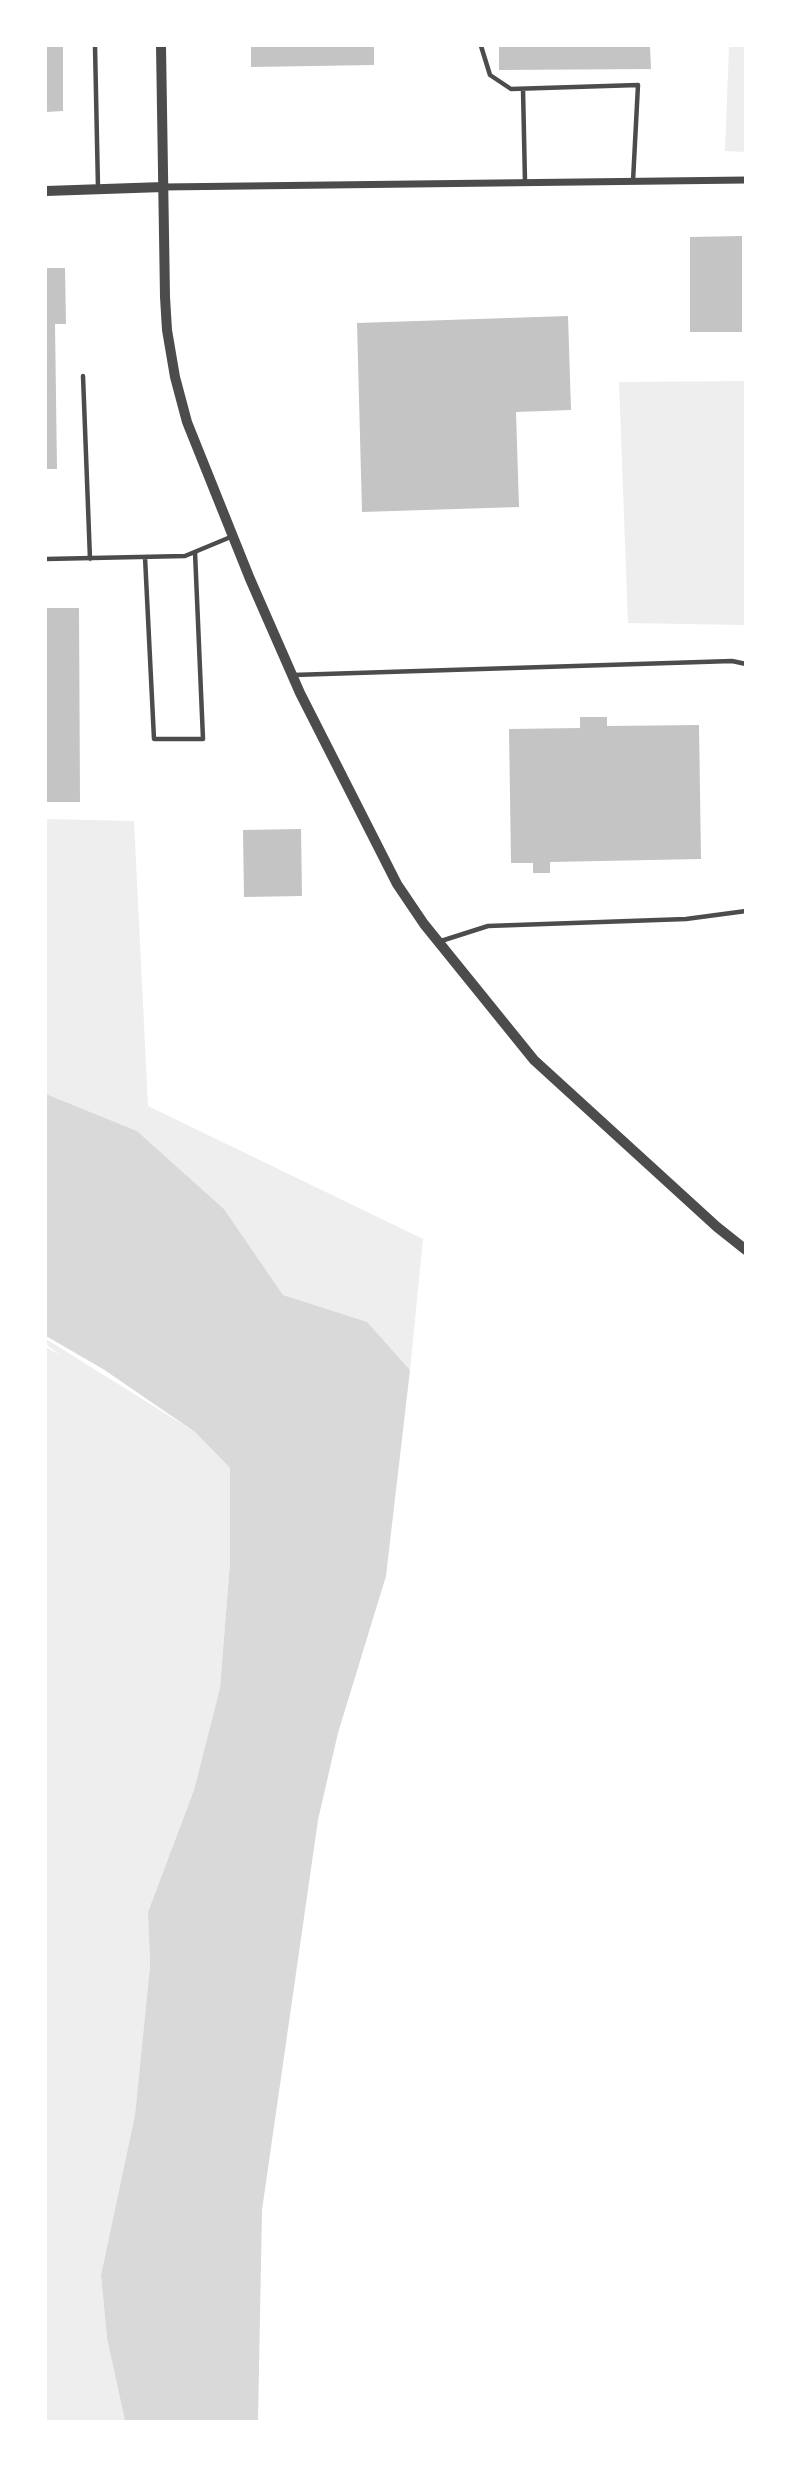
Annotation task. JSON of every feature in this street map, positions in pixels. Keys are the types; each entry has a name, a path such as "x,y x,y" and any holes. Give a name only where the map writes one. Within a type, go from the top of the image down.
{"street":[{"path":"161,46 165,297 167,330 175,377 187,422 292,674 397,884 438,942 534,1060 717,1227 746,1250"},
{"path":"46,191 163,187 746,180"}],"lane":[{"path":"95,46 99,191"},
{"path":"481,46 490,75 511,89 638,85 633,181"},
{"path":"523,89 525,183"},
{"path":"83,376 90,559"},
{"path":"46,559 185,556 233,536"},
{"path":"145,557 154,740 203,739 195,552"},
{"path":"292,674 732,661 746,664"},
{"path":"438,942 488,926 686,919 746,911"}],"shaded area":[{"path":"729,46 745,46 745,152 725,151"},
{"path":"745,381 745,625 628,623 619,382"},
{"path":"46,819 134,821 148,1106 423,1239 410,1370 372,1328 283,1295 224,1209 137,1131 46,1094"},
{"path":"46,1094 137,1131 224,1209 283,1295 367,1322 410,1370 386,1576 338,1733 318,1820 262,2210 258,2421 125,2421 107,2338 101,2275 135,2115 150,1966 148,1912 194,1790 220,1688 230,1563 230,1468 195,1432 103,1369 46,1336"},
{"path":"46,1339 195,1432 230,1468 230,1563 220,1688 194,1790 148,1912 150,1966 135,2115 101,2275 107,2338 125,2421 46,2421 46,1347 61,1356 46,1344"}],"building":[{"path":"46,46 63,46 63,111 46,112"},
{"path":"251,46 374,46 374,65 251,67"},
{"path":"499,46 650,46 651,69 499,70"},
{"path":"742,236 742,332 690,332 690,237"},
{"path":"46,268 65,268 66,324 55,324 57,469 46,469"},
{"path":"568,316 571,410 516,412 519,507 362,512 357,323"},
{"path":"46,608 79,608 80,802 46,802"},
{"path":"580,717 607,717 607,726 699,725 701,859 550,862 550,873 533,873 533,863 511,863 509,729 580,728"},
{"path":"301,829 302,896 244,897 243,830"}]}
